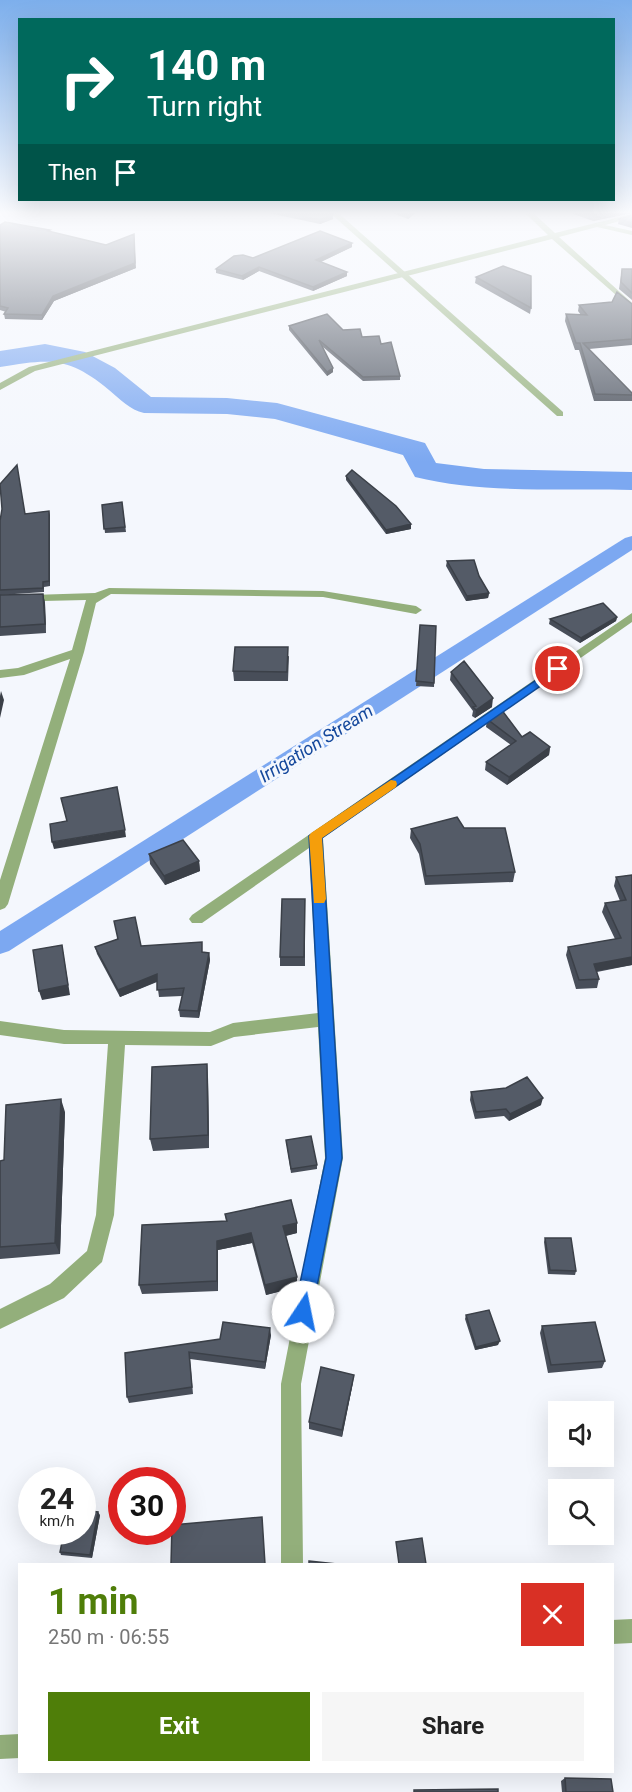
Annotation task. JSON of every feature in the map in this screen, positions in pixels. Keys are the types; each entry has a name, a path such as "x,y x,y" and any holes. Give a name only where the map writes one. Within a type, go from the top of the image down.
{"street":[{"path":"0,387 32,369 321,295"},
{"path":"424,295 560,414"},
{"path":"618,295 632,308"},
{"path":"0,904 3,876 78,652 90,602 97,596 109,591 323,594 416,610"},
{"path":"0,599 97,596"},
{"path":"197,919 632,617"},
{"path":"0,674 20,672 78,652"},
{"path":"292,1563 291,1384 334,1158 316,836"},
{"path":"0,1028 64,1037 212,1040 233,1030 326,1019"},
{"path":"0,1320 57,1291 95,1256 105,1215 117,1038"},
{"path":"614,1632 632,1631"},
{"path":"0,1747 18,1746"}],"building":[{"path":"0,295 56,295 53,296 42,315 4,314 8,308 0,306"},
{"path":"507,295 531,295 531,308"},
{"path":"616,295 620,295 632,304 632,339 583,343 632,395 595,394 580,343 576,343 566,314 587,315 579,305 612,302"},
{"path":"327,314 343,330 360,329 362,337 379,336 381,344 391,342 400,376 363,377 319,340 333,368 327,372 289,326"},
{"path":"17,465 25,514 49,511 49,581 43,582 43,588 0,590 2,509 0,484"},
{"path":"352,470 396,506 411,524 386,530 346,476"},
{"path":"122,502 125,527 104,529 102,505"},
{"path":"474,560 479,576 489,593 467,596 447,561"},
{"path":"43,594 45,624 0,627 0,595"},
{"path":"603,603 617,617 581,638 550,619"},
{"path":"420,625 436,626 434,683 416,681"},
{"path":"235,647 288,647 287,672 233,671"},
{"path":"464,661 493,698 476,710 473,707 476,706 451,672"},
{"path":"501,709 522,737 530,732 550,747 509,777 486,762 516,741 487,719"},
{"path":"117,787 125,830 52,842 50,824 67,821 61,798"},
{"path":"457,817 464,828 505,828 515,872 426,876 420,844 411,829"},
{"path":"183,840 199,861 164,876 149,854"},
{"path":"632,875 632,957 594,964 599,979 579,980 568,947 621,938 605,903 626,900 616,877"},
{"path":"282,899 305,899 304,957 280,957"},
{"path":"135,917 141,946 202,942 202,952 209,953 198,1011 179,1010 184,988 157,990 157,974 118,990 95,947 118,939 114,921"},
{"path":"62,945 68,985 39,991 33,950"},
{"path":"207,1064 208,1135 150,1139 152,1067"},
{"path":"527,1077 543,1098 510,1114 506,1109 476,1112 471,1092 506,1088"},
{"path":"61,1099 55,1243 0,1247 0,1161 4,1160 6,1105"},
{"path":"311,1136 317,1165 291,1169 286,1140"},
{"path":"291,1200 297,1223 283,1226 297,1277 265,1285 251,1233 217,1241 217,1281 139,1285 142,1225 227,1221 225,1214"},
{"path":"545,1238 571,1238 576,1271 550,1270"},
{"path":"489,1310 500,1341 476,1347 466,1315"},
{"path":"223,1322 270,1328 265,1362 189,1352 192,1387 127,1397 125,1353 220,1339"},
{"path":"595,1322 605,1361 551,1365 542,1326"},
{"path":"321,1367 354,1375 342,1430 309,1422"},
{"path":"262,1517 265,1563 171,1563 171,1545 186,1545 186,1524"},
{"path":"422,1538 426,1563 399,1563 396,1542"},
{"path":"61,1545 92,1545 90,1555 60,1552"},
{"path":"565,1778 611,1779 613,1792 566,1792"},
{"path":"498,1789 498,1792 414,1792 414,1790"}],"waterway":[{"path":"0,359 45,352 76,357 106,374 144,405 227,406 277,411 415,449 425,471 484,478 632,481"},
{"name":"Irrigation Stream","path":"0,944 632,542"}],"slow traffic":[{"path":"319,899 316,836 391,784"}],"route":[{"path":"303,1312 334,1158 316,836 558,669"}]}
